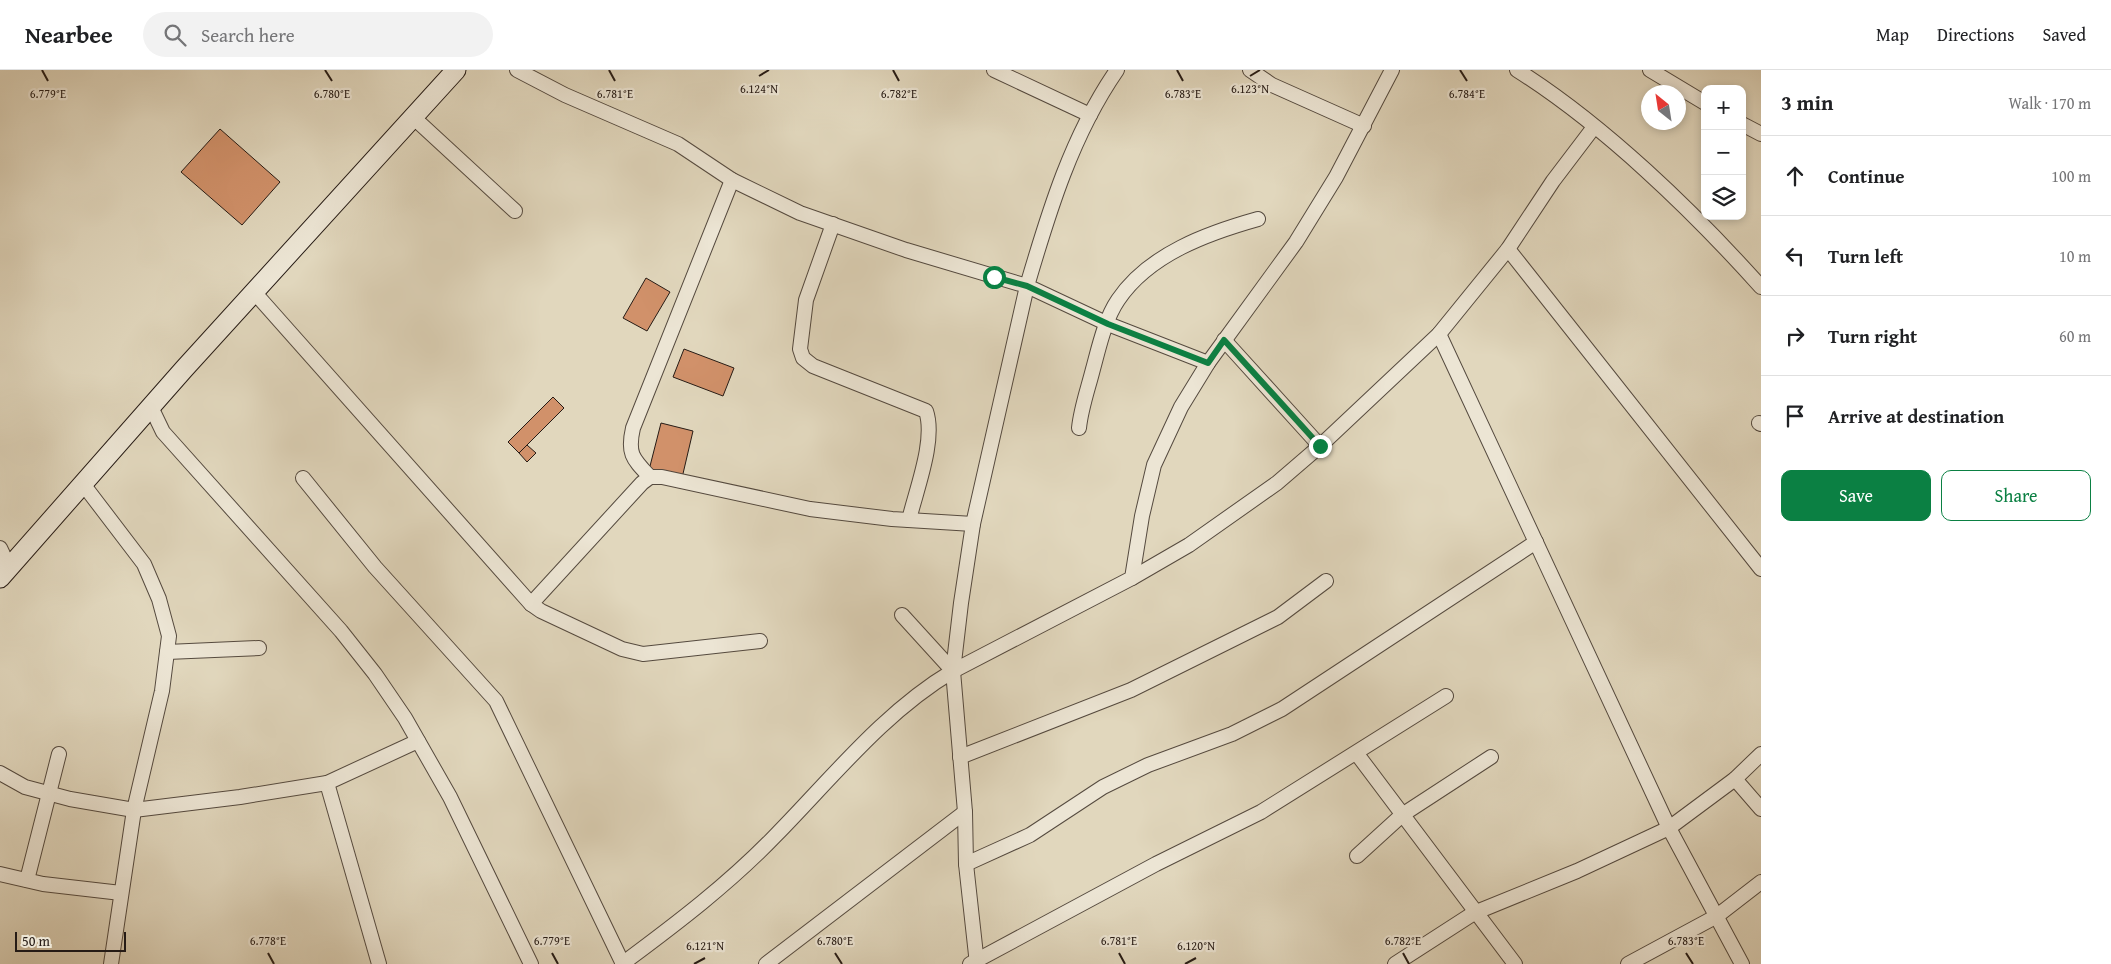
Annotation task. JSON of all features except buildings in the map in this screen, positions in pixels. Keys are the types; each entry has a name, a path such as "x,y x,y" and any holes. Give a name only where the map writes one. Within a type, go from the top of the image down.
{"street":[{"path":"5,573 254,292 456,70"},
{"path":"517,70 565,95 678,144 732,180 800,213 906,250 1027,286 1108,324 1208,363"},
{"path":"994,70 1090,115"},
{"path":"1117,70 1100,95 1068,164 1048,218 1027,286 974,524 961,603 953,671 965,812 966,864 975,963 1156,864 1261,812 1357,754 1446,696"},
{"path":"1250,70 1272,85 1364,126"},
{"path":"1132,578 1142,516 1154,465 1181,406 1224,340 1296,242 1336,177 1392,70"},
{"path":"1517,70 1536,82 1594,127 1716,237 1761,287"},
{"path":"1650,70 1701,102"},
{"path":"413,117 515,211"},
{"path":"1746,126 1761,134"},
{"path":"303,478 375,567 496,701 623,964 709,898 776,836 834,773 908,703 932,683 1132,578 1189,545 1277,483 1320,446 1439,334 1508,250 1553,181 1594,127"},
{"path":"650,477 633,459 629,444 633,428 732,180"},
{"path":"1079,428 1081,410 1108,324 1118,300 1144,272 1177,250 1218,230 1258,219"},
{"path":"833,224 806,300 800,349 803,358 813,366 926,411 930,423 928,440 908,520"},
{"path":"1508,250 1761,569"},
{"path":"254,292 531,604 541,611 622,649 643,654 760,641"},
{"path":"1439,334 1669,828 1742,964"},
{"path":"1224,340 1320,446"},
{"path":"151,407 163,432 364,660 405,718 450,797 531,964"},
{"path":"531,604 650,477 662,477 810,509 908,520 974,524"},
{"path":"83,484 144,564 159,598 169,636 162,691 134,810 111,964"},
{"path":"966,864 1030,835 1103,787 1148,766 1232,734 1282,708 1536,542"},
{"path":"0,548 5,573"},
{"path":"960,757 1132,690 1278,617 1326,581"},
{"path":"902,615 953,671"},
{"path":"167,652 259,648"},
{"path":"0,773 25,787 134,810 240,797 327,783 418,741"},
{"path":"27,880 59,754"},
{"path":"1357,754 1514,964"},
{"path":"1395,964 1474,913 1577,871 1669,828 1735,779 1761,754"},
{"path":"1357,856 1402,815 1491,757"},
{"path":"1735,779 1761,809"},
{"path":"327,783 379,964"},
{"path":"766,964 965,812"},
{"path":"0,874 43,884 121,893"},
{"path":"1628,964 1717,916 1761,882"}],"route":[{"path":"994,277 1027,286 1108,324 1208,363 1224,340 1320,446"}]}
